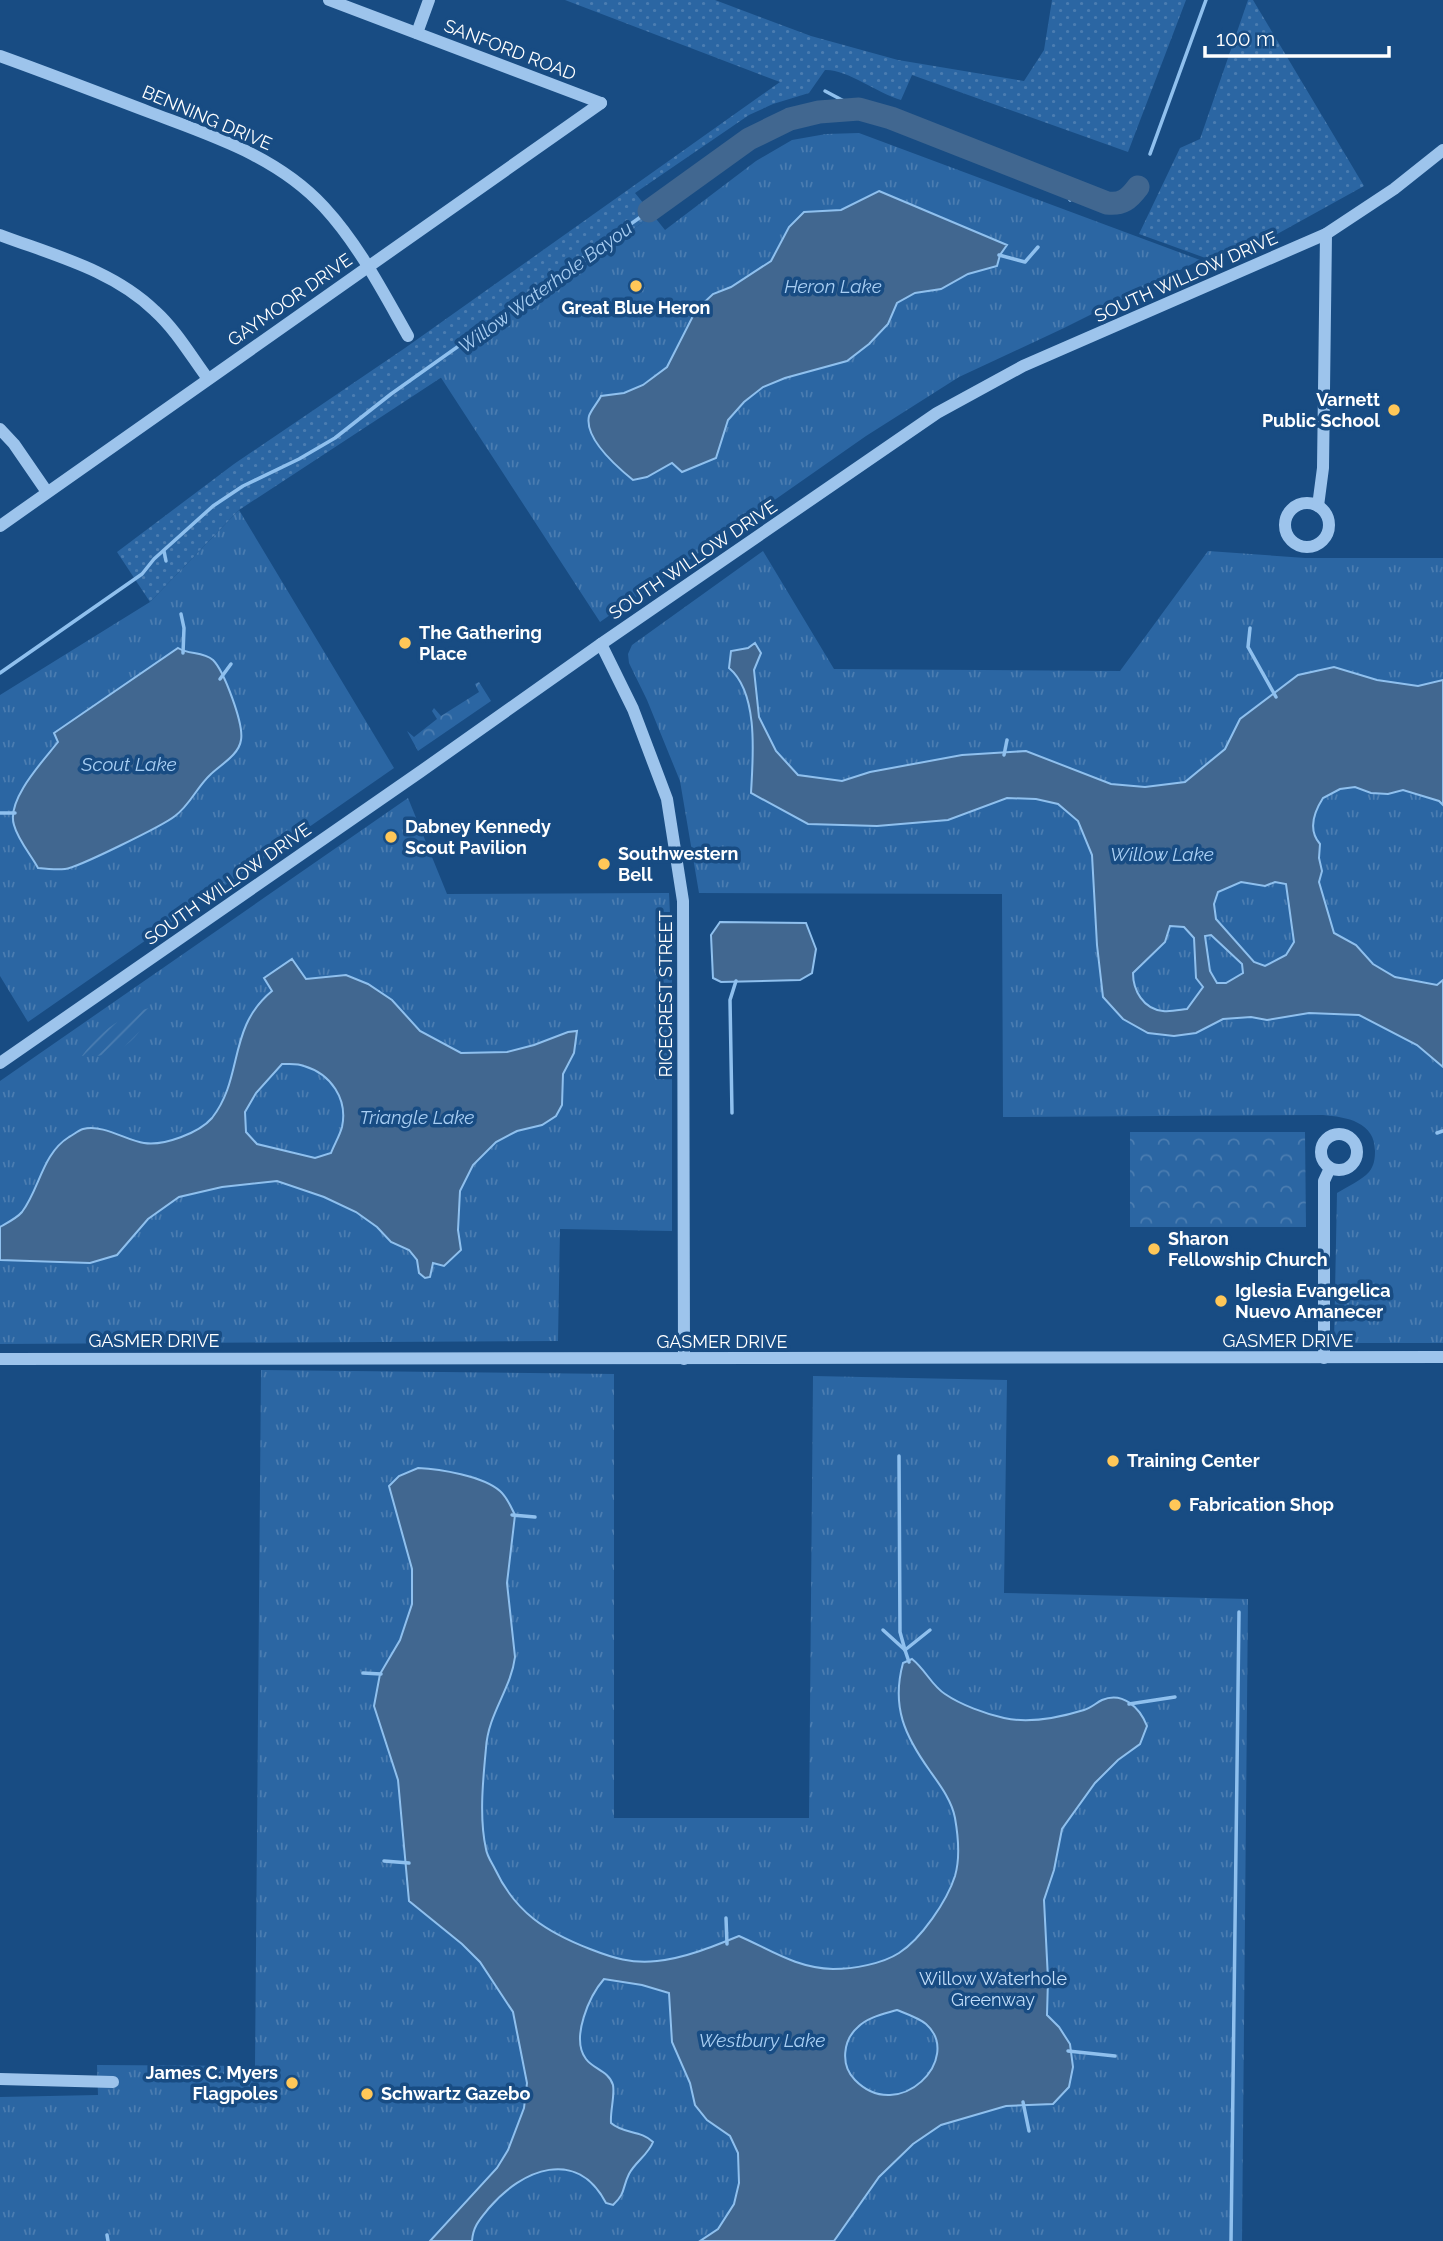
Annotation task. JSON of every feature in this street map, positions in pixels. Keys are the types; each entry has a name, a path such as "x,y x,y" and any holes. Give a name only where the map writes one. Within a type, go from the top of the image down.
{"street":[{"name":"SANFORD ROAD","path":"329,0 601,103"},
{"path":"416,33 429,0"},
{"name":"BENNING DRIVE","path":"0,56 227,141 271,163 298,183 345,233 408,336"},
{"name":"GAYMOOR DRIVE","path":"0,526 601,103"},
{"name":"SOUTH WILLOW DRIVE","path":"0,1063 902,436 977,390 1023,366 1326,234 1394,189 1443,150"},
{"path":"0,234 97,272 135,295 168,325 208,379"},
{"path":"1318,506 1323,468 1326,234"},
{"path":"0,429 14,444 47,492"},
{"name":"RICECREST STREET","path":"601,644 633,709 667,799 683,901 684,1359"},
{"path":"1324,1358 1324,1181 1331,1168"},
{"name":"GASMER DRIVE","path":"0,1359 1443,1357"},
{"path":"0,2079 113,2082"}],"green space":[{"path":"565,0 715,0 811,36 898,60 1024,81 1044,50 1052,0 1186,0 1128,152 912,75 901,100 843,73 825,70 809,93 749,115 635,193 653,215 437,370 442,377 239,510 150,602 117,552 234,464 405,348 780,82"},
{"path":"1248,0 1253,0 1364,186 1270,238 1211,260 1139,234 1180,148 1200,139"},
{"path":"859,133 1200,260 959,377 866,436 600,622 436,370 653,215 665,230 756,161 792,140 826,134"},
{"path":"239,510 394,768 28,1022 0,976 0,695 150,602"},
{"path":"763,551 834,669 1120,671 1208,551 1305,558 1443,558 1443,1343 1334,1343 1337,1193 1366,1175 1375,1157 1374,1141 1370,1133 1358,1123 1323,1115 1003,1117 1002,894 699,893 680,781 629,663 628,654 632,645"},
{"path":"479,682 491,701 418,751 407,731 414,737 437,719 432,711 434,708 441,716 479,692 475,684"},
{"path":"408,798 447,894 669,893 672,955 672,1231 560,1229 558,1341 0,1344 0,1081"},
{"path":"149,1008 140,1030 125,1046 105,1054 82,1056 111,1026 129,1015"},
{"path":"1130,1132 1305,1132 1306,1227 1130,1227"},
{"name":"Willow Waterhole Greenway","path":"261,1370 614,1374 614,1818 809,1818 813,1376 1007,1380 1004,1593 1248,1599 1242,2241 0,2241 0,2097 98,2095 97,2065 255,2066"}],"water":[{"name":"Heron Lake","path":"879,191 1007,245 997,266 968,274 941,289 915,293 897,303 888,324 869,344 847,361 763,387 744,402 728,420 716,458 682,472 672,463 647,477 633,480 619,468 603,451 589,425 589,416 601,396 624,393 643,385 667,367 696,310 713,294 731,287 771,261 789,227 804,212 841,210"},
{"name":"Willow Lake","path":"755,643 761,653 754,670 759,717 776,751 798,775 842,781 870,772 962,755 1026,751 1111,784 1145,787 1185,782 1225,749 1240,719 1298,675 1334,667 1377,680 1418,686 1443,680 1443,805 1439,801 1403,790 1388,794 1371,793 1355,787 1340,789 1323,798 1313,827 1320,844 1322,871 1319,882 1334,933 1356,945 1373,964 1395,977 1437,985 1443,980 1443,1067 1417,1045 1359,1015 1309,1013 1267,1020 1251,1017 1223,1019 1196,1033 1174,1036 1148,1033 1123,1019 1103,997 1092,855 1078,821 1058,804 1036,799 1007,798 948,820 877,826 808,824 751,793 753,744 750,709 739,679 729,668 731,651 748,648","holes":["1241,882 1265,886 1275,882 1286,884 1294,942 1286,955 1265,966 1254,962 1216,919 1214,904 1218,892","1170,926 1184,927 1194,938 1196,978 1203,987 1187,1009 1169,1011 1150,1007 1140,998 1135,986 1133,973 1165,942","1211,935 1242,964 1243,973 1226,983 1217,983 1210,971 1205,936"]},
{"name":"Scout Lake","path":"178,648 209,657 217,666 232,698 239,722 241,740 237,750 205,780 180,812 168,821 73,867 38,868 18,836 13,815 15,804 27,781 58,742 54,733"},
{"path":"720,922 806,923 816,949 812,973 800,980 721,982 713,978 711,935"},
{"name":"Triangle Lake","path":"292,959 306,979 346,975 368,984 392,1000 420,1031 461,1053 507,1052 577,1031 574,1053 563,1074 562,1105 556,1116 542,1125 517,1131 496,1142 473,1165 460,1191 458,1230 461,1250 444,1266 433,1263 430,1277 425,1278 419,1273 417,1260 409,1250 391,1242 377,1227 356,1212 324,1197 277,1181 222,1187 179,1197 148,1219 117,1255 90,1263 0,1260 0,1227 22,1212 47,1162 60,1144 69,1137 91,1128 144,1143 161,1142 199,1129 212,1118 229,1086 248,1021 258,1005 272,991 264,978","holes":["282,1064 299,1064 314,1070 329,1081 340,1098 343,1117 341,1130 331,1153 315,1158 257,1144 246,1132 245,1112 256,1093"]},
{"name":"Westbury Lake","path":"418,1468 472,1477 500,1491 515,1515 507,1583 515,1657 488,1736 482,1799 486,1849 503,1884 522,1909 546,1928 607,1955 639,1962 667,1960 698,1952 739,1936 795,1962 820,1968 841,1969 884,1960 899,1953 916,1939 946,1897 957,1869 958,1847 951,1805 914,1746 903,1720 899,1694 903,1663 912,1659 936,1687 958,1702 1004,1718 1054,1718 1087,1709 1110,1698 1124,1700 1135,1707 1147,1726 1140,1744 1118,1760 1095,1783 1062,1829 1054,1870 1044,1900 1047,2015 1070,2044 1073,2067 1069,2087 1053,2104 1006,2106 941,2125 913,2144 879,2177 834,2241 700,2241 718,2229 734,2204 739,2183 738,2153 730,2136 707,2120 695,2105 690,2083 672,2042 669,1993 642,1985 604,1979 593,1995 584,2017 580,2040 582,2050 586,2059 608,2076 613,2085 611,2123 653,2142 632,2170 620,2197 613,2205 606,2203 594,2186 580,2175 565,2170 549,2170 517,2183 502,2194 477,2223 472,2241 430,2241 497,2168 508,2150 524,2108 527,2083 513,2012 480,1962 409,1901 398,1780 374,1706 380,1674 400,1640 412,1604 412,1569 389,1486 399,1476","holes":["897,2010 926,2024 936,2038 937,2053 932,2069 921,2082 907,2091 890,2095 872,2092 850,2074 845,2060 849,2039 866,2021"]}],"waterway":[{"name":"Willow Waterhole Bayou","path":"1150,154 1206,0"},
{"path":"825,91 859,109"},
{"name":"Willow Waterhole Bayou","path":"649,211 749,139 790,119 819,112 859,109 891,118 1107,203 1125,200 1138,187"},
{"path":"1070,200 1074,190"},
{"name":"Willow Waterhole Bayou","path":"0,673 142,574 154,559 213,506 243,486 335,438 391,394 649,211"},
{"path":"999,255 1025,262 1038,247"},
{"path":"164,551 166,561"},
{"path":"181,614 184,628 183,653"},
{"path":"1250,628 1248,647 1276,697"},
{"path":"220,679 231,664"},
{"path":"1004,755 1007,740"},
{"path":"0,813 15,813"},
{"path":"732,1113 730,1000 736,981"},
{"path":"1437,1133 1443,1131"},
{"path":"899,1456 900,1632 905,1650"},
{"path":"512,1515 535,1517"},
{"path":"1231,2241 1239,1612"},
{"path":"883,1630 905,1650"},
{"path":"909,1662 905,1650 930,1630"},
{"path":"363,1673 381,1674"},
{"path":"1129,1704 1175,1697"},
{"path":"384,1861 409,1863"},
{"path":"726,1918 727,1944"},
{"path":"1068,2051 1115,2056"},
{"path":"1023,2102 1029,2131"},
{"path":"107,2235 108,2241"}],"place":[{"name":"Great Blue Heron","path":"636,286"},
{"name":"Varnett Public School","path":"1394,410"},
{"name":"The Gathering Place","path":"405,643"},
{"name":"Dabney Kennedy Scout Pavilion","path":"391,837"},
{"name":"Southwestern Bell","path":"604,864"},
{"name":"Sharon Fellowship Church","path":"1154,1249"},
{"name":"Iglesia Evangelica Nuevo Amanecer","path":"1221,1301"},
{"name":"Training Center","path":"1113,1461"},
{"name":"Fabrication Shop","path":"1175,1505"},
{"name":"James C. Myers Flagpoles","path":"292,2083"},
{"name":"Schwartz Gazebo","path":"367,2094"}]}
